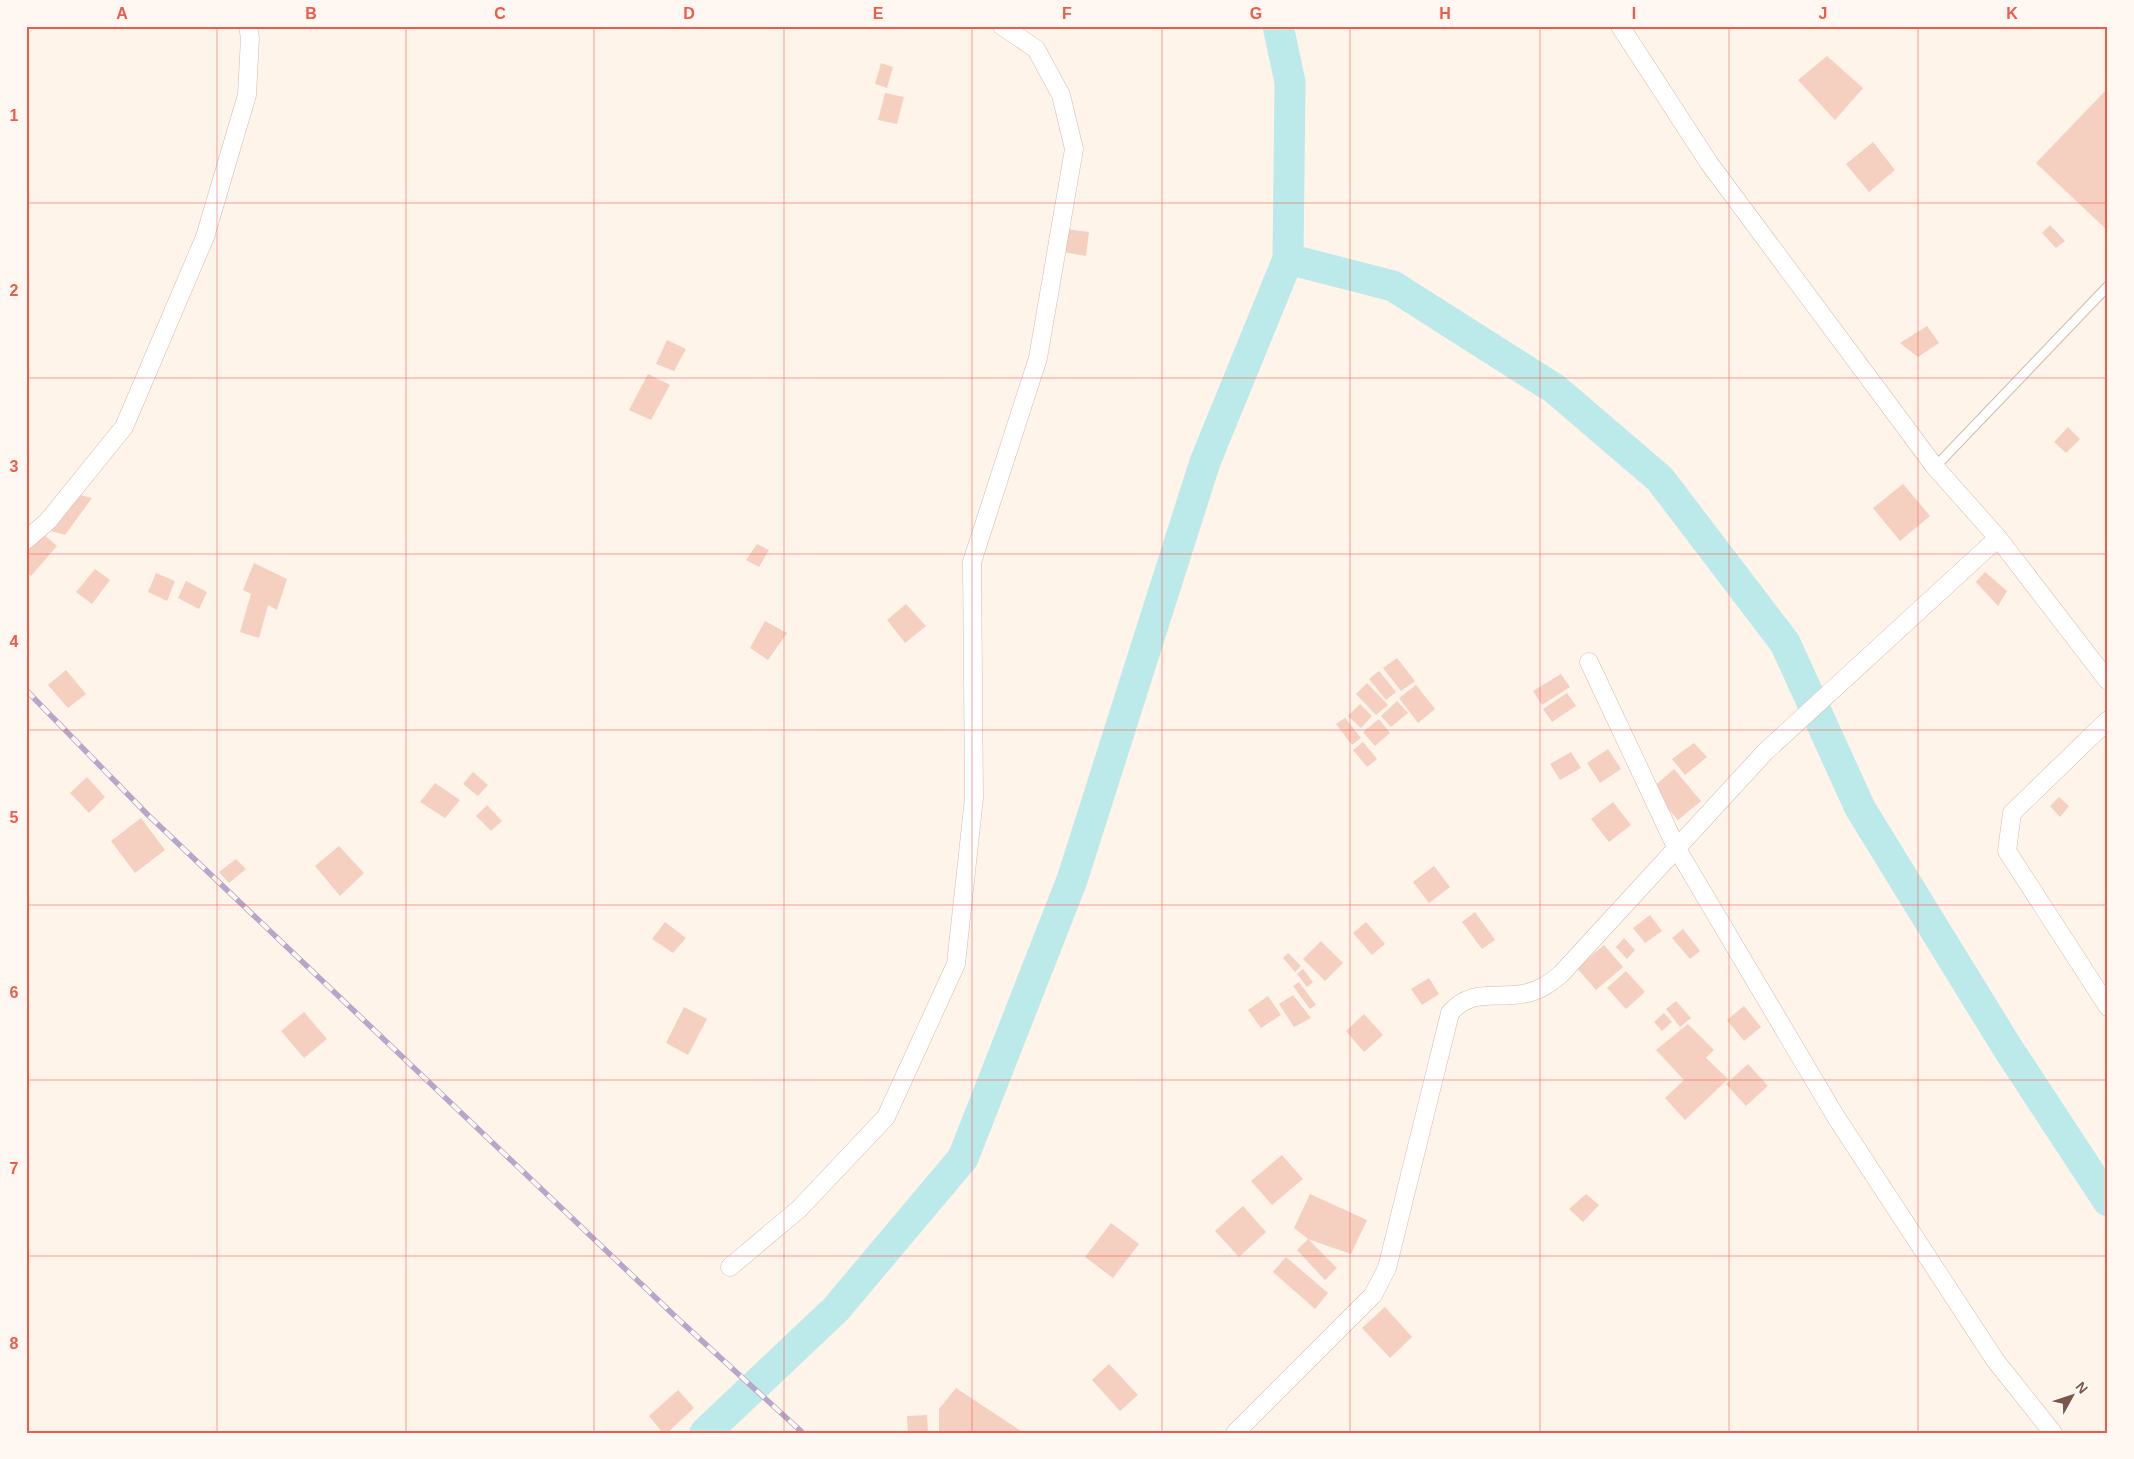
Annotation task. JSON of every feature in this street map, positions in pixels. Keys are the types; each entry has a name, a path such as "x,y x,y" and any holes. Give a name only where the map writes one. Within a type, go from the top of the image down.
{"street":[{"path":"26,540 48,521 124,427 205,237 247,96 250,38 248,26"},
{"path":"730,1267 799,1209 886,1117 956,964 974,798 972,562 1038,358 1074,148 1061,95 1036,49 1002,26"},
{"path":"1620,26 1709,163 1935,467 1998,538 2108,681"},
{"path":"1235,1433 1373,1295 1387,1268 1450,1013 1458,1004 1470,997 1526,994 1545,988 1561,974 1766,752 1998,538"},
{"path":"1589,662 1678,849 1836,1117 1995,1360 2053,1433"},
{"path":"2108,720 2012,813 2006,851 2108,1008"}],"lane":[{"path":"1935,467 2108,286"}],"building":[{"path":"1827,56 1863,88 1835,120 1798,80"},
{"path":"881,63 893,67 887,88 875,84"},
{"path":"2108,88 2108,231 2036,163"},
{"path":"885,93 904,97 897,124 878,120"},
{"path":"1873,142 1895,170 1869,192 1846,164"},
{"path":"2050,225 2065,241 2056,248 2042,233"},
{"path":"1066,229 1089,232 1086,256 1063,252"},
{"path":"1927,326 1939,343 1918,357 1900,343"},
{"path":"667,340 686,349 674,371 656,364"},
{"path":"648,374 670,385 651,420 629,410"},
{"path":"2068,427 2080,439 2066,453 2054,442"},
{"path":"1903,484 1930,516 1900,541 1873,508"},
{"path":"80,495 92,498 65,535 51,531"},
{"path":"42,533 57,546 31,576 26,572 26,549"},
{"path":"757,544 769,550 759,567 746,560"},
{"path":"254,563 287,579 277,610 268,605 259,638 240,632 251,594 243,590"},
{"path":"95,569 110,580 92,604 76,592"},
{"path":"1985,572 2007,591 1998,606 1976,582"},
{"path":"156,573 175,581 167,601 148,592"},
{"path":"186,581 207,592 199,609 178,598"},
{"path":"906,604 926,626 905,643 887,620"},
{"path":"765,621 787,633 768,660 750,648"},
{"path":"1397,658 1415,681 1401,691 1383,668"},
{"path":"66,670 86,694 68,708 48,685"},
{"path":"1379,671 1396,692 1386,700 1369,679"},
{"path":"1561,674 1570,687 1542,705 1533,691"},
{"path":"1367,683 1388,705 1376,715 1356,694"},
{"path":"1416,685 1435,709 1418,723 1399,698"},
{"path":"1567,693 1576,706 1552,722 1543,709"},
{"path":"1397,701 1408,713 1391,727 1381,716"},
{"path":"1360,704 1372,716 1361,728 1348,716"},
{"path":"1345,718 1361,738 1352,745 1336,724"},
{"path":"1379,719 1390,733 1375,746 1363,732"},
{"path":"1363,742 1377,759 1367,767 1353,750"},
{"path":"1694,743 1707,757 1685,775 1672,759"},
{"path":"1608,749 1621,769 1600,783 1587,763"},
{"path":"1571,752 1581,768 1560,780 1550,764"},
{"path":"1674,769 1701,801 1678,820 1651,789"},
{"path":"473,772 488,785 478,796 463,784"},
{"path":"87,777 105,797 89,813 70,793"},
{"path":"435,783 460,800 445,818 420,802"},
{"path":"2059,797 2069,806 2060,817 2050,806"},
{"path":"1613,802 1631,825 1609,842 1591,819"},
{"path":"487,805 502,821 491,831 476,816"},
{"path":"141,818 165,850 135,873 111,841"},
{"path":"339,846 364,873 340,896 315,866"},
{"path":"236,859 246,869 229,883 219,872"},
{"path":"1434,866 1450,887 1429,903 1413,882"},
{"path":"1475,912 1495,940 1482,949 1462,922"},
{"path":"1650,915 1662,931 1645,943 1633,928"},
{"path":"665,922 686,938 673,953 652,939"},
{"path":"1366,922 1385,944 1372,955 1353,933"},
{"path":"1683,929 1700,951 1690,959 1672,938"},
{"path":"1624,938 1635,950 1627,959 1616,947"},
{"path":"1321,941 1343,963 1325,981 1303,959"},
{"path":"1604,945 1623,967 1596,990 1577,968"},
{"path":"1288,953 1301,966 1295,972 1283,958"},
{"path":"1303,969 1313,982 1307,987 1297,974"},
{"path":"1626,971 1645,992 1626,1009 1607,988"},
{"path":"1429,978 1439,994 1422,1005 1411,989"},
{"path":"1299,982 1316,1005 1310,1009 1293,986"},
{"path":"1293,995 1311,1018 1294,1027 1279,1004"},
{"path":"1268,996 1281,1015 1261,1028 1248,1010"},
{"path":"1676,1001 1691,1018 1680,1027 1666,1009"},
{"path":"1744,1006 1761,1027 1744,1041 1727,1020"},
{"path":"684,1007 707,1019 688,1055 666,1043"},
{"path":"304,1012 327,1039 304,1058 281,1031"},
{"path":"1664,1013 1672,1022 1662,1031 1654,1022"},
{"path":"1364,1014 1383,1035 1364,1052 1346,1031"},
{"path":"1688,1024 1714,1050 1706,1058 1728,1079 1685,1120 1665,1098 1684,1080 1656,1050"},
{"path":"1748,1064 1768,1086 1746,1106 1726,1084"},
{"path":"1282,1155 1303,1179 1272,1205 1251,1181"},
{"path":"1310,1194 1367,1220 1351,1254 1308,1239 1294,1228"},
{"path":"1586,1194 1599,1205 1583,1222 1569,1209"},
{"path":"1243,1206 1266,1232 1239,1257 1215,1231"},
{"path":"1111,1223 1139,1244 1113,1278 1085,1257"},
{"path":"1308,1239 1337,1268 1325,1280 1297,1250"},
{"path":"1286,1257 1328,1293 1315,1309 1273,1272"},
{"path":"1385,1307 1412,1337 1390,1358 1362,1328"},
{"path":"1109,1364 1138,1395 1120,1411 1092,1380"},
{"path":"956,1388 1024,1433 939,1433 939,1409"},
{"path":"678,1390 694,1408 667,1433 663,1433 649,1416"},
{"path":"927,1415 928,1433 908,1433 907,1416"}],"waterway":[{"path":"705,1433 836,1309 963,1158 1072,880 1205,462 1288,259 1290,82 1278,26"},
{"path":"1288,259 1393,286 1555,389 1660,479 1785,643 1860,808 2007,1047 2108,1201"}],"railway":[{"path":"26,690 147,814 678,1319 803,1433"}]}
